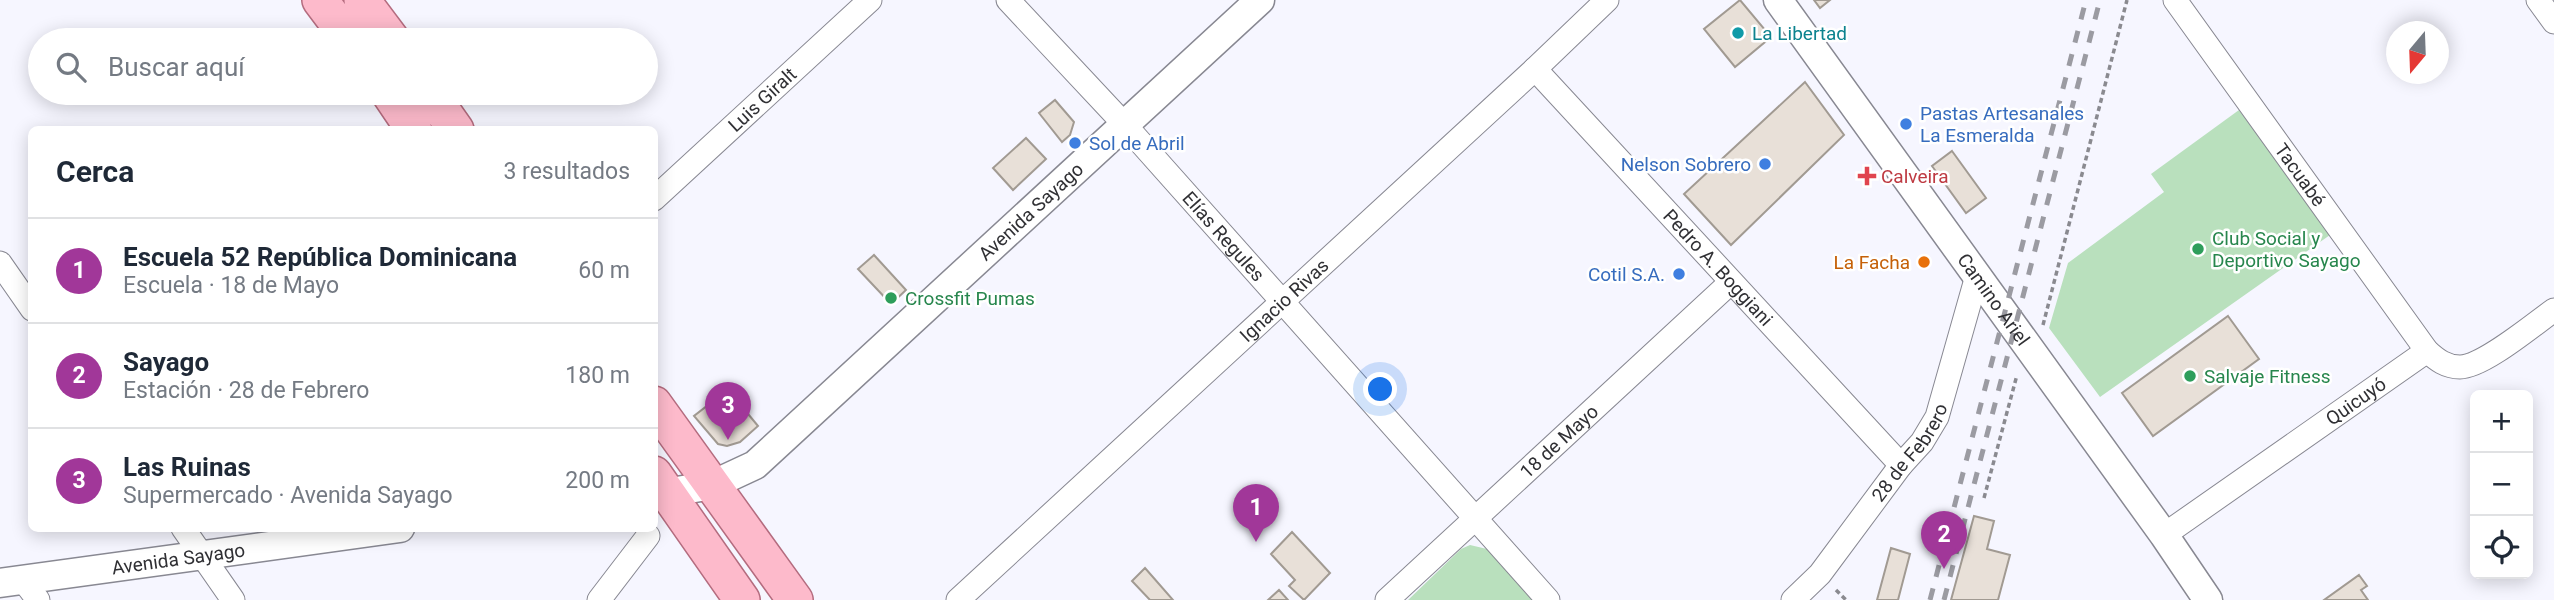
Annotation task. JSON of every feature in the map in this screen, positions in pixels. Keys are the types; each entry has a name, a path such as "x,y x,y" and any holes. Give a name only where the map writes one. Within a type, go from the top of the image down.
{"main road":[{"path":"320,0 341,28"},
{"path":"362,0 382,28"},
{"path":"397,105 411,126"},
{"path":"438,105 453,126"},
{"path":"658,410 795,600"},
{"path":"659,487 742,600"}],"street":[{"name":"Luis Giralt","path":"658,195 870,0"},
{"name":"Elías Regules","path":"1008,0 1125,125 1548,600"},
{"name":"Avenida Sayago","path":"659,487 712,485 755,465 1260,0"},
{"name":"Ignacio Rivas","path":"958,600 1607,0"},
{"name":"Camino Ariel","path":"1778,0 2208,600"},
{"name":"Tacuabé","path":"2175,0 2427,351"},
{"path":"2538,0 2554,22"},
{"name":"Pedro A. Boggiani","path":"1535,69 1901,465"},
{"path":"0,263 28,303"},
{"name":"28 de Febrero","path":"1793,600 1820,574 1901,465 1922,442 1937,416 1977,276"},
{"name":"18 de Mayo","path":"1387,600 1730,283"},
{"path":"2427,351 2449,366 2468,366 2479,362 2554,310"},
{"name":"Quicuyó","path":"2164,535 2427,351"},
{"path":"186,532 233,600"},
{"name":"Avenida Sayago","path":"20,588 201,555 371,532"},
{"path":"599,600 648,536"}],"path":[{"path":"1984,498 2025,343 2041,333 2127,0"}],"green space":[{"name":"Club Social y Deportivo Sayago","path":"2239,110 2330,235 2100,397 2049,328 2068,263 2164,192 2151,174"},
{"path":"1470,545 1487,549 1534,600 1408,600 1461,549"}],"building":[{"name":"La Libertad","path":"1740,0 1771,37 1735,67 1704,29"},
{"path":"1814,0 1830,0 1820,8"},
{"name":"Nelson Sobrero","path":"1805,82 1844,135 1731,245 1684,194"},
{"path":"1055,100 1074,122 1070,135 1062,142 1039,113"},
{"path":"1026,138 1046,159 1013,190 993,168"},
{"path":"1952,151 1986,198 1966,213 1932,166"},
{"path":"874,255 906,290 891,304 858,269"},
{"name":"Salvaje Fitness","path":"2228,316 2259,359 2153,436 2122,393"},
{"path":"712,402 728,422 744,409 758,426 740,442 727,446 718,444 694,416"},
{"path":"1974,516 1994,521 1987,549 2010,555 1998,600 1951,600"},
{"path":"1292,532 1330,573 1304,600 1289,586 1295,580 1271,554"},
{"path":"1891,548 1910,554 1898,600 1877,600"},
{"path":"1145,568 1173,600 1150,600 1132,581"},
{"path":"2359,575 2367,586 2361,590 2368,600 2324,600"},
{"path":"1279,590 1288,600 1268,600"}],"railway":[{"path":"1930,600 2086,0"},
{"path":"1944,600 2100,0"}],"place":[{"name":"La Libertad","path":"1738,33"},
{"name":"Pastas Artesanales La Esmeralda","path":"1906,124"},
{"name":"Sol de Abril","path":"1075,143"},
{"name":"Nelson Sobrero","path":"1765,164"},
{"name":"Calveira","path":"1867,176"},
{"name":"Club Social y Deportivo Sayago","path":"2198,249"},
{"name":"La Facha","path":"1924,262"},
{"name":"Cotil S.A.","path":"1679,274"},
{"name":"Crossfit Pumas","path":"891,298"},
{"name":"Salvaje Fitness","path":"2190,376"},
{"name":"Las Ruinas","path":"728,440"},
{"name":"Escuela 52 República Dominicana","path":"1256,542"},
{"name":"Sayago","path":"1944,569"}]}
